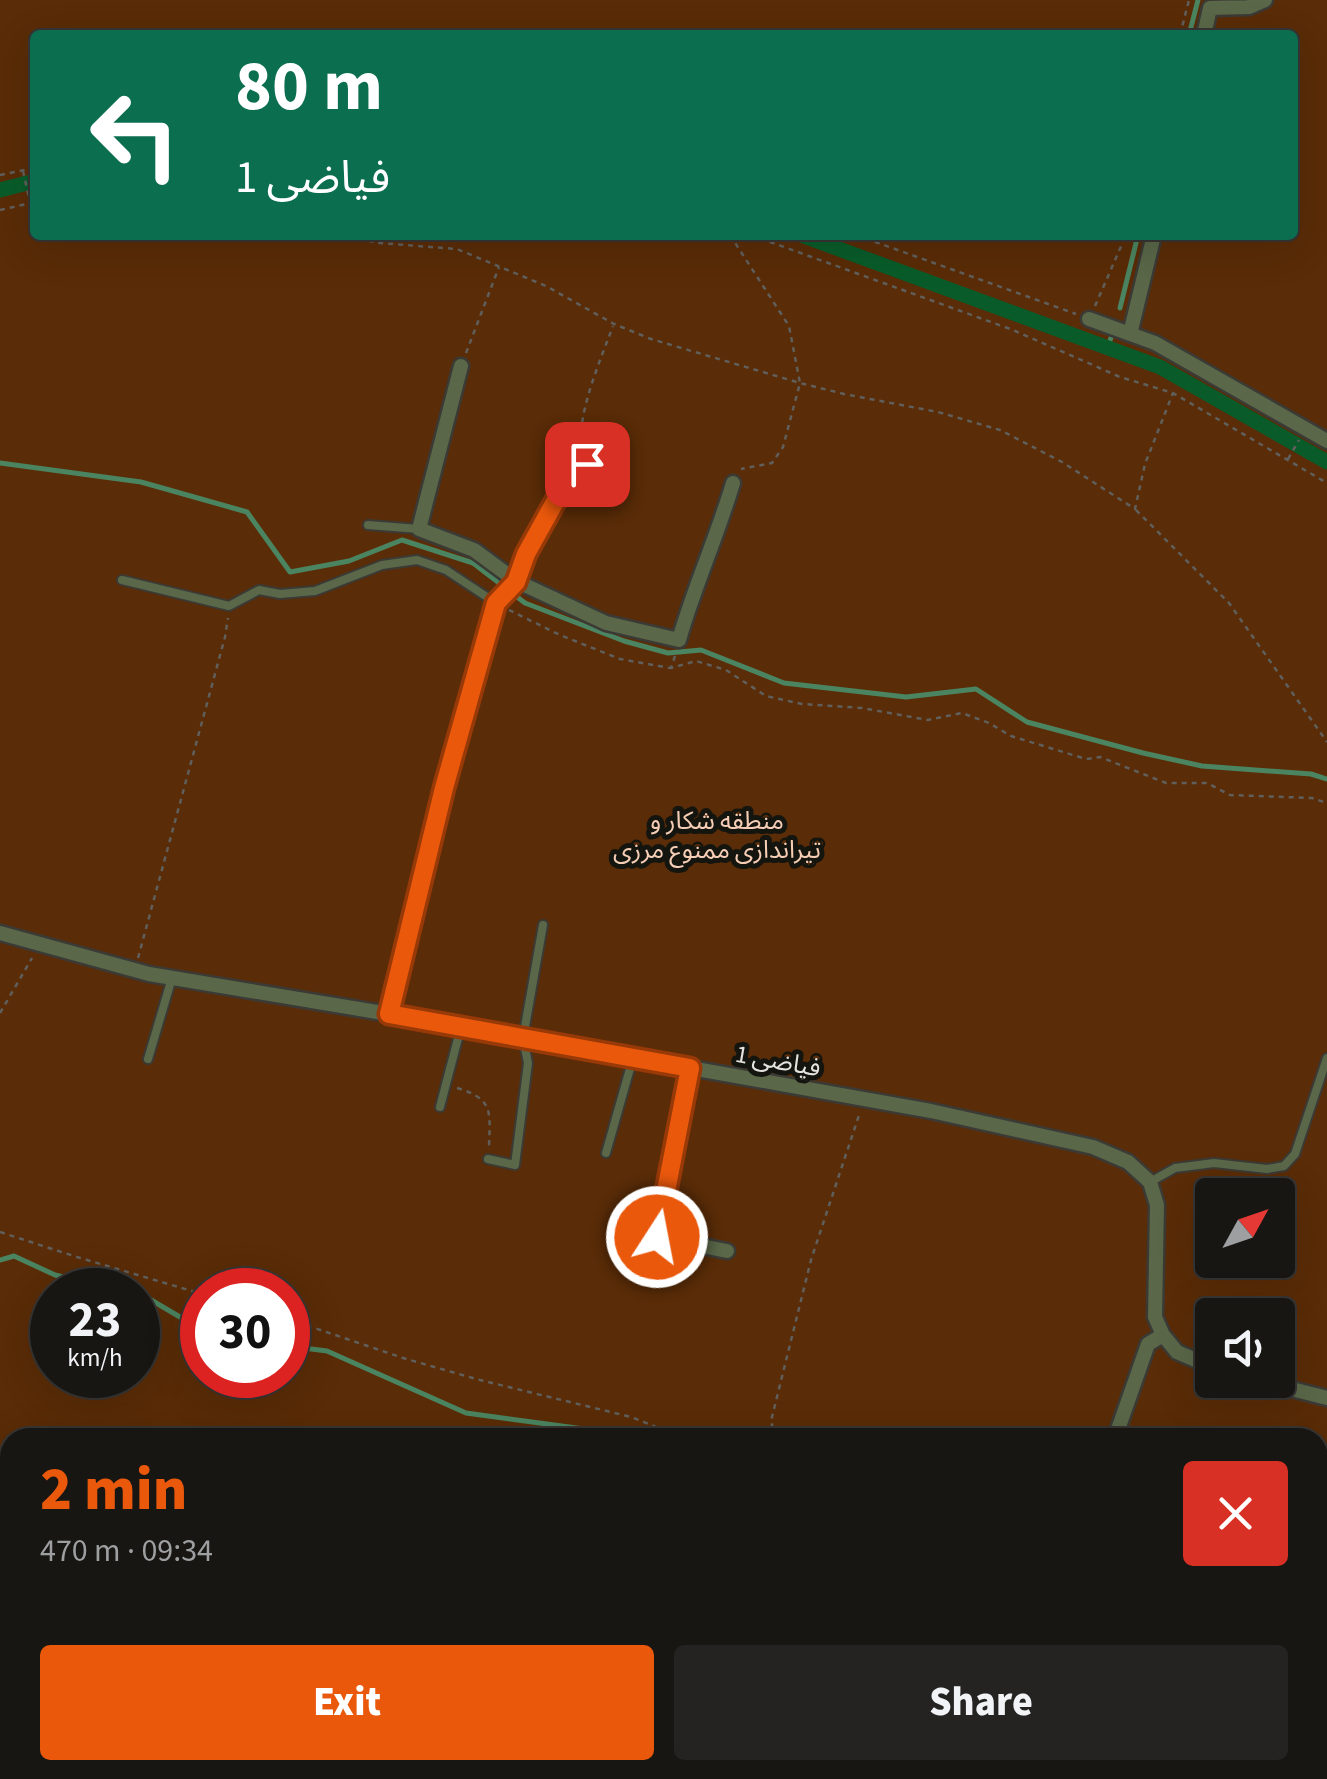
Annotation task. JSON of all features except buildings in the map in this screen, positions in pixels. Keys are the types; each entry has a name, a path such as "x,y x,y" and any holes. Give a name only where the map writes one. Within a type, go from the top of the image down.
{"street":[{"path":"1205,30 1210,8 1249,7 1265,0"},
{"path":"1130,334 1153,240"},
{"path":"1089,319 1156,343 1327,441"},
{"path":"461,366 419,529 474,550 514,583 606,624 679,640 692,593 719,530 733,484"},
{"path":"389,1014 444,788 499,600 514,583 556,500 587,464"},
{"name":"فیاضی 1","path":"0,933 172,978 931,1110 1093,1147 1128,1162 1150,1182"},
{"path":"690,1068 657,1237 727,1251"},
{"path":"1150,1182 1157,1205 1155,1316 1163,1335 1177,1352 1195,1360"},
{"path":"1119,1428 1148,1344 1163,1335"},
{"path":"1295,1390 1327,1398"}],"lane":[{"path":"368,525 419,529"},
{"path":"122,580 230,606 259,590 280,594 315,591 382,565 417,560 446,570 499,600"},
{"path":"488,1158 515,1166 528,1064 523,1038 543,925"},
{"path":"148,1059 172,978"},
{"path":"440,1108 461,1027"},
{"path":"606,1153 633,1058"},
{"path":"1150,1182 1176,1168 1214,1163 1267,1169 1284,1166 1296,1154 1327,1058"}],"path":[{"path":"1181,30 1189,0"},
{"path":"0,175 30,171"},
{"path":"24,174 30,198"},
{"path":"0,210 30,203"},
{"path":"364,240 457,248 546,286 614,324 651,339 800,383 938,412 1000,430 1062,462 1134,509 1229,603 1327,742"},
{"path":"733,240 788,326 800,383 783,447 772,463 735,470 733,484"},
{"path":"765,240 1013,330 1120,377 1173,393 1327,483"},
{"path":"870,240 1089,319 1124,240"},
{"path":"461,366 500,266"},
{"path":"587,464 579,440 581,428 614,324"},
{"path":"1134,509 1145,464 1173,393"},
{"path":"1287,460 1303,434"},
{"path":"499,600 560,635 620,659 671,668 696,661 726,670 766,696 928,720 962,714 1011,736 1086,759 1100,757 1166,782 1207,784 1230,795 1312,798 1327,803"},
{"path":"134,970 225,637 230,606"},
{"path":"671,668 674,661"},
{"path":"0,1013 39,945"},
{"path":"446,1085 477,1094 490,1112 488,1158"},
{"path":"773,1428 771,1421 812,1260 864,1099"},
{"path":"0,1232 180,1287"},
{"path":"310,1326 403,1358 658,1428"}],"green space":[{"name":"منطقه شکار و تیراندازی ممنوع مرزی","path":"0,0 1327,0 1327,1428 0,1428"}],"waterway":[{"path":"1190,30 1198,0"},
{"path":"0,190 30,182"},
{"path":"815,240 1160,367 1327,462"},
{"path":"1120,308 1137,240"},
{"path":"1108,346 1112,335"},
{"path":"0,463 141,482 247,512 290,572 349,561 402,540 473,563 525,603 624,641 668,653 701,650 784,683 906,697 976,689 1027,722 1143,753 1202,766 1311,774 1327,779"},
{"path":"0,1260 14,1256 40,1268"},
{"path":"160,1305 180,1317"},
{"path":"310,1349 327,1351 466,1413 577,1428"}],"route":[{"path":"587,464 556,500 526,554 516,582 496,603 444,788 389,1014 690,1068 657,1237"}]}
